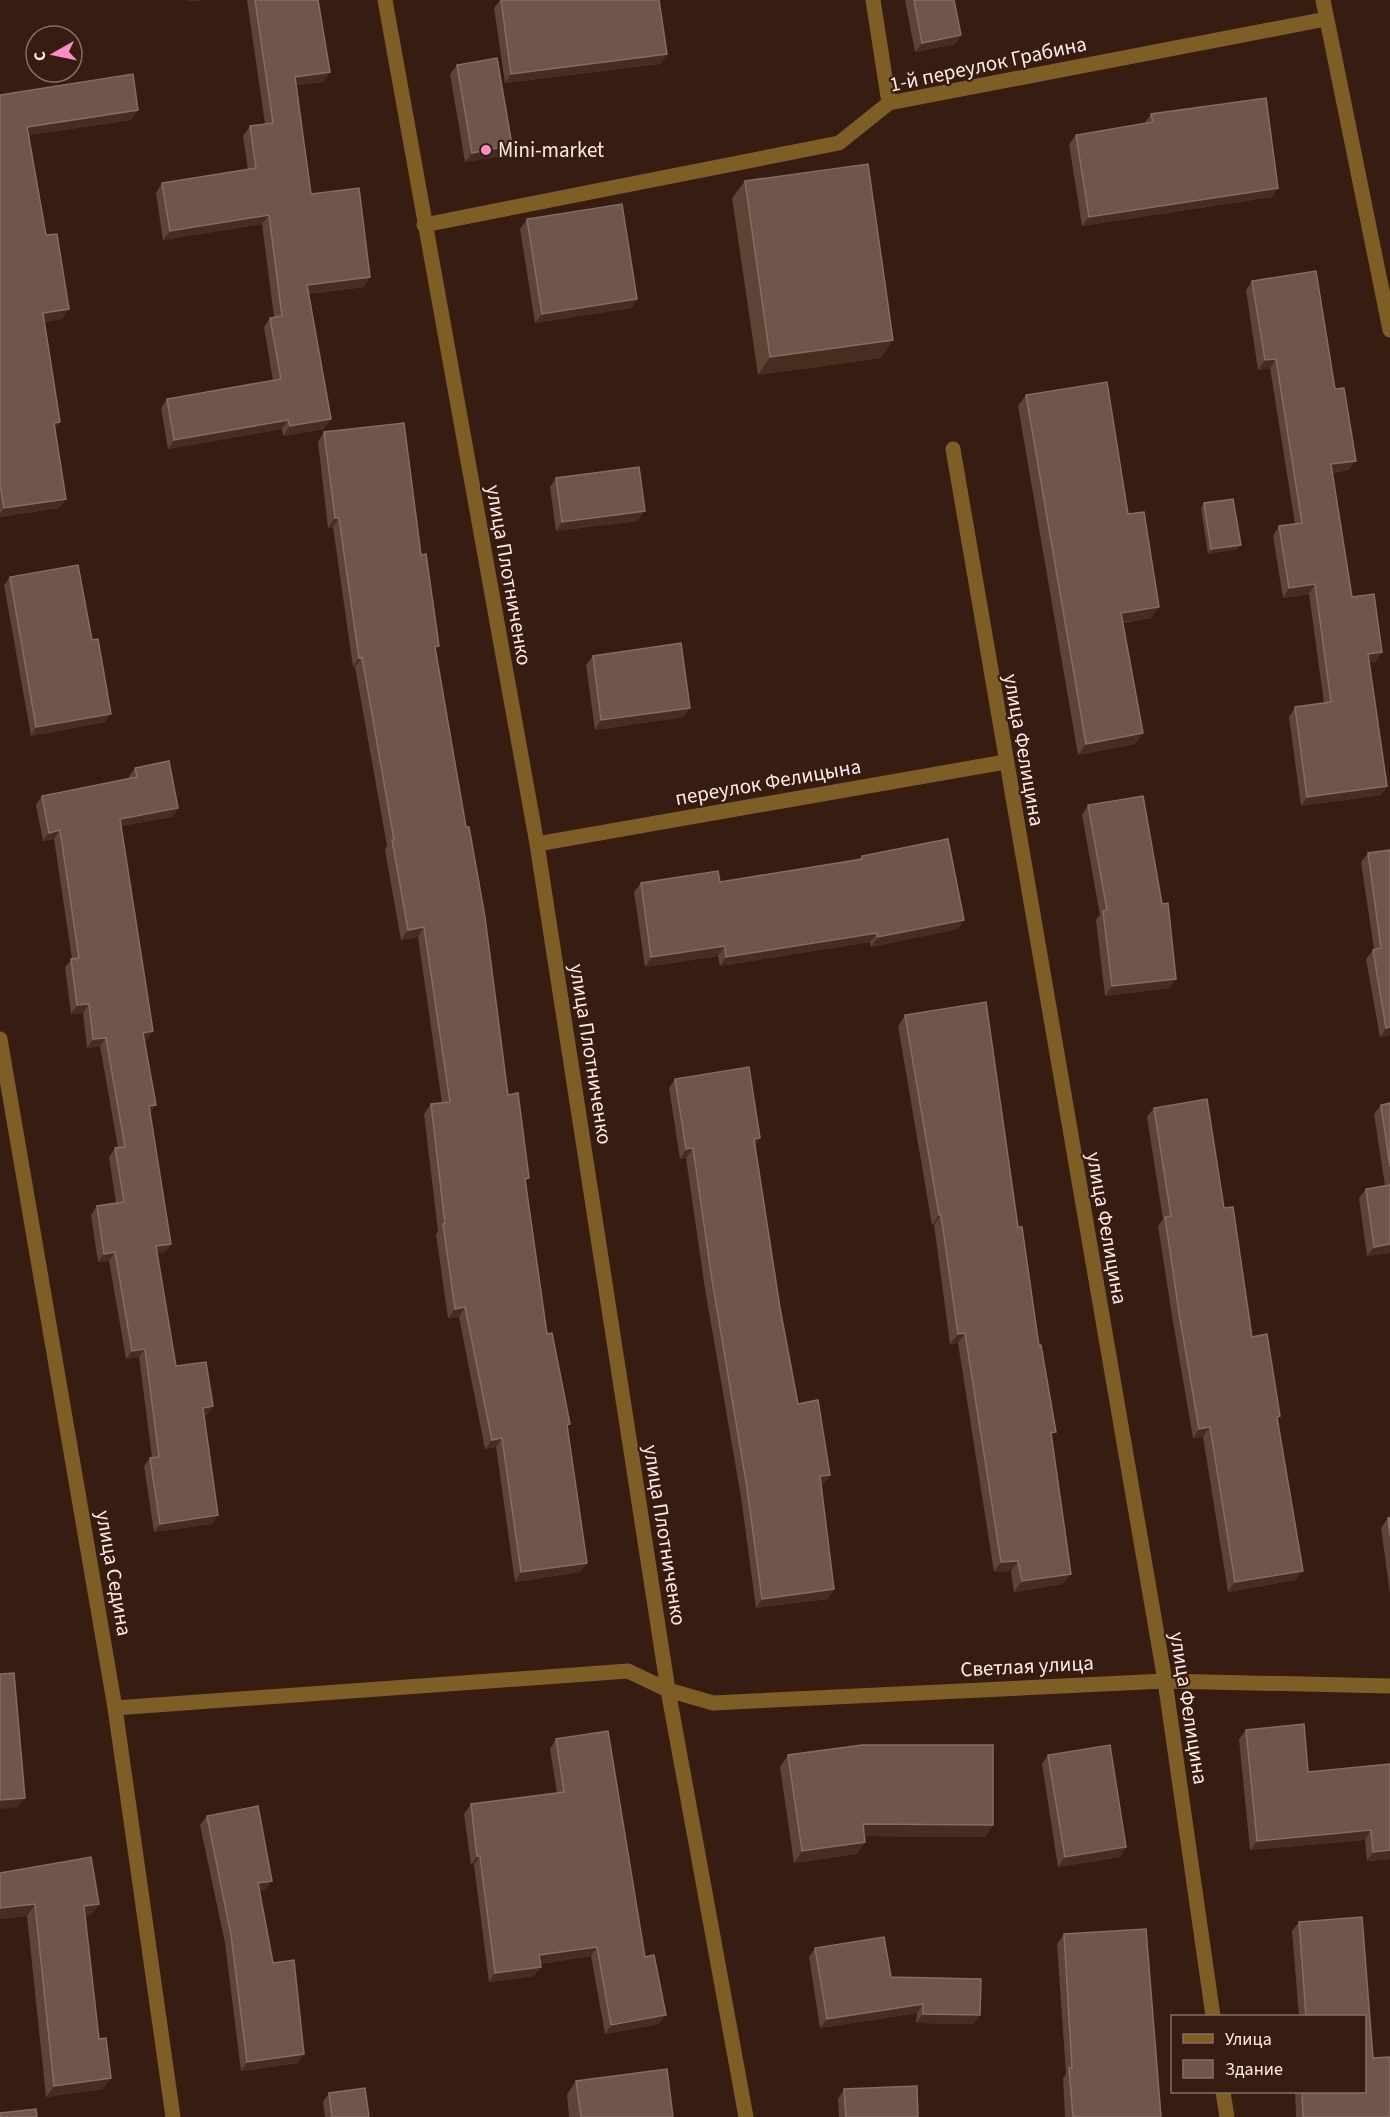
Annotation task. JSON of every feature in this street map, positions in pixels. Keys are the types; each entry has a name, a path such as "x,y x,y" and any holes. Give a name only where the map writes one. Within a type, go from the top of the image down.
{"street":[{"name":"улица Плотниченко","path":"385,0 537,844 668,1690 746,2117"},
{"path":"873,0 890,103"},
{"path":"1323,0 1390,330"},
{"name":"1-й переулок Грабина","path":"424,225 839,142 890,103 1326,19"},
{"name":"улица Фелицина","path":"953,449 1005,762 1165,1681 1213,2015"},
{"name":"переулок Фелицына","path":"537,844 1005,762"},
{"name":"улица Седина","path":"0,1039 116,1708 173,2117"},
{"name":"Светлая улица","path":"116,1708 628,1671 668,1690 713,1703 1165,1681 1390,1686"},
{"path":"1223,2093 1227,2117"}],"building":[{"path":"255,0 318,0 330,72 295,77 311,194 359,188 370,277 307,285 331,419 290,426 288,420 174,440 167,399 281,379 270,318 282,316 269,215 170,231 162,183 256,168 250,126 273,123"},
{"path":"501,0 659,0 667,54 511,74"},
{"path":"914,0 954,0 961,35 922,43"},
{"path":"497,58 512,145 472,153 457,65"},
{"path":"133,74 138,110 27,127 46,235 57,234 69,309 43,313 60,422 54,423 66,499 4,508 0,484 0,95 70,84 84,84 84,82"},
{"path":"1266,98 1278,188 1089,217 1076,135 1153,122 1151,114"},
{"path":"868,164 893,340 770,357 745,181"},
{"path":"622,204 637,299 542,314 527,219"},
{"path":"1316,271 1335,389 1344,388 1356,461 1331,464 1352,597 1374,594 1382,652 1368,654 1387,786 1307,797 1295,707 1331,702 1315,584 1289,588 1279,526 1302,523 1276,359 1265,360 1252,281"},
{"path":"1107,382 1128,514 1144,512 1159,607 1121,613 1143,733 1086,744 1026,395"},
{"path":"404,423 421,555 426,554 439,646 435,647 466,827 469,827 485,917 508,1095 518,1093 529,1178 525,1179 547,1334 552,1333 570,1424 567,1425 587,1563 521,1572 502,1438 492,1440 465,1307 455,1309 443,1224 445,1224 431,1104 450,1102 424,927 408,930 362,657 359,658 339,518 335,518 324,432"},
{"path":"639,467 645,511 562,522 556,478"},
{"path":"1233,499 1241,545 1211,549 1204,503"},
{"path":"78,565 92,640 98,639 111,714 36,727 10,577"},
{"path":"681,643 690,708 601,720 593,656"},
{"path":"169,761 178,808 120,819 153,1031 143,1033 156,1105 149,1106 171,1244 156,1246 176,1366 206,1362 213,1406 203,1408 218,1515 160,1524 150,1458 159,1457 145,1349 132,1351 115,1252 104,1254 97,1206 124,1202 115,1148 125,1147 106,1038 93,1039 89,1004 77,1005 71,959 79,958 60,830 49,833 42,796 137,777 135,768"},
{"path":"1143,796 1162,904 1168,903 1176,979 1112,986 1103,911 1107,910 1088,805"},
{"path":"948,839 964,920 878,937 877,933 726,957 725,946 651,957 641,883 718,871 720,882 862,859 862,856"},
{"path":"1390,850 1390,1027 1386,1028 1373,950 1381,948 1368,853"},
{"path":"986,1002 1018,1227 1022,1227 1039,1346 1041,1345 1056,1432 1051,1433 1071,1574 1022,1581 1018,1561 1001,1562 965,1333 958,1334 941,1215 939,1215 905,1015"},
{"path":"749,1067 760,1138 754,1139 780,1308 798,1404 818,1400 830,1475 820,1476 834,1589 762,1599 747,1488 712,1280 693,1148 686,1149 675,1079"},
{"path":"1207,1099 1224,1208 1233,1207 1252,1337 1267,1334 1280,1416 1277,1417 1303,1571 1235,1582 1210,1427 1199,1429 1179,1313 1165,1217 1171,1216 1154,1108"},
{"path":"1390,1103 1390,1167 1381,1105"},
{"path":"1390,1185 1390,1244 1374,1247 1366,1189"},
{"path":"14,1673 25,1798 0,1800 0,1674"},
{"path":"1304,1724 1308,1772 1390,1764 1390,1850 1373,1852 1371,1830 1257,1841 1246,1730"},
{"path":"608,1731 645,1957 654,1955 666,2015 611,2025 597,1947 539,1955 541,1967 495,1973 471,1804 564,1792 556,1739"},
{"path":"862,1745 993,1745 993,1825 863,1824 865,1842 802,1851 788,1755"},
{"path":"1110,1745 1126,1847 1065,1857 1048,1755"},
{"path":"258,1806 272,1881 258,1883 273,1963 294,1960 304,2054 247,2062 231,1935 207,1816"},
{"path":"91,1857 99,1904 84,1906 99,2039 106,2038 111,2078 54,2086 35,1904 0,1908 0,1873"},
{"path":"1362,1917 1373,2058 1390,2057 1390,2117 1303,2117 1302,2093 1366,2093 1366,2015 1306,2015 1299,1922"},
{"path":"1146,1929 1161,2117 1073,2117 1064,1934"},
{"path":"884,1937 891,1977 981,1979 980,2015 923,2014 923,2004 827,2019 815,1948"},
{"path":"667,2069 673,2117 581,2117 576,2081"},
{"path":"917,2086 918,2117 846,2117 844,2089"},
{"path":"365,2088 369,2117 332,2117 329,2093"},
{"path":"36,2109 37,2117 0,2117 0,2113"}],"place":[{"name":"Mini-market","path":"486,150"}]}
